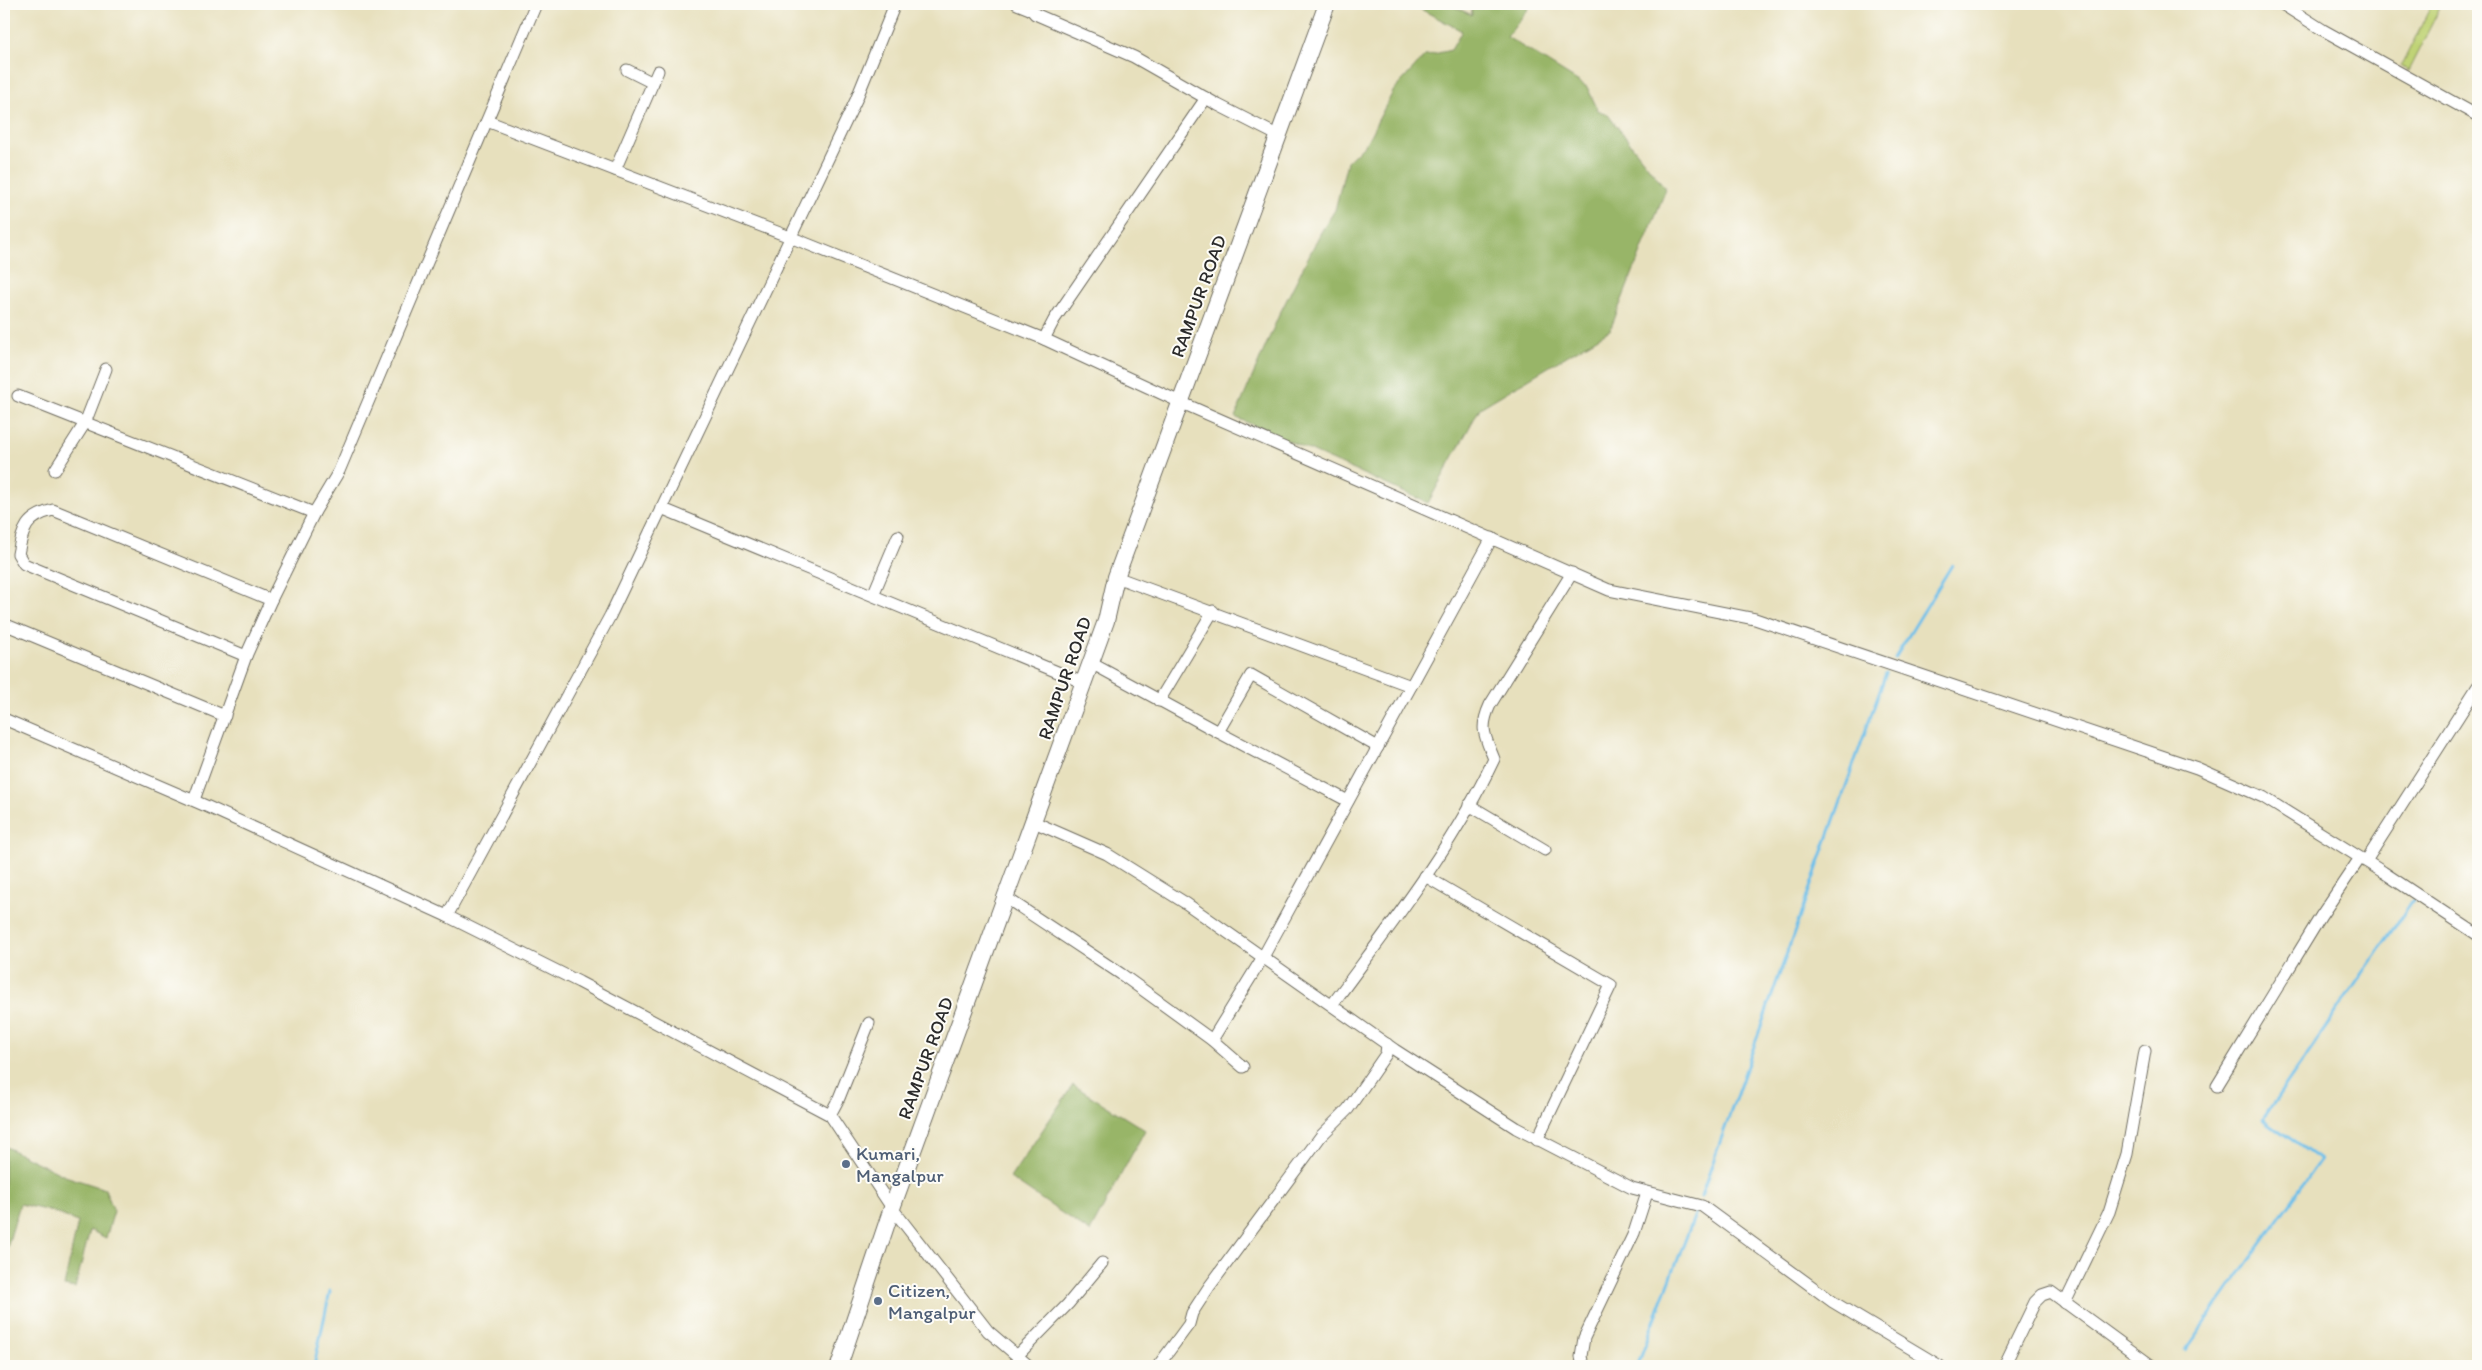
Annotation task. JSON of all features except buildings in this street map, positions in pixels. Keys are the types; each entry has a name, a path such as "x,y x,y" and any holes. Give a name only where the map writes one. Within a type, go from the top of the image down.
{"main road":[{"name":"RAMPUR ROAD","path":"839,1366 892,1208 1106,621 1116,576 1277,134 1327,4"}],"street":[{"path":"194,800 246,656 270,600 314,513 339,471 536,4"},
{"path":"447,916 597,641 856,100 895,4"},
{"path":"1017,4 1031,7 1035,14 1134,57 1206,98 1277,134"},
{"path":"2282,4 2323,30 2478,116"},
{"path":"628,70 653,83"},
{"path":"616,170 658,71"},
{"path":"1044,339 1054,320 1206,98"},
{"path":"488,121 790,237 1044,339 1180,402 1609,590 1755,619 2197,768 2264,797 2363,859 2478,935"},
{"path":"55,470 85,423 106,369"},
{"path":"18,396 314,513"},
{"path":"661,508 1084,683"},
{"path":"246,656 24,564 18,554 24,528 37,514 53,510 270,600"},
{"path":"873,595 898,536"},
{"path":"1212,1040 1263,957 1492,538"},
{"path":"1332,1005 1425,876 1469,805 1494,759 1483,730 1483,720 1490,705 1572,573"},
{"path":"1116,576 1412,686"},
{"path":"1159,701 1213,611"},
{"path":"4,624 225,716"},
{"path":"1091,663 1348,801"},
{"path":"1218,732 1251,675 1378,748"},
{"path":"2217,1086 2321,916 2363,859 2478,686"},
{"path":"4,719 194,800 447,916 579,982 830,1115 892,1208 988,1332 1029,1366"},
{"path":"1469,805 1546,850"},
{"path":"1034,822 1107,854 1187,904 1387,1044 1537,1140 1632,1188 1702,1206 1833,1302 1940,1366"},
{"path":"1425,876 1611,984 1537,1140"},
{"path":"1005,897 1121,974 1212,1040 1243,1066"},
{"path":"830,1115 839,1098 869,1023"},
{"path":"1158,1366 1189,1324 1192,1312 1209,1287 1265,1211 1321,1136 1348,1109 1386,1054 1387,1044"},
{"path":"2065,1303 2109,1212 2126,1154 2145,1051"},
{"path":"1583,1366 1581,1356 1584,1338 1634,1233 1648,1193"},
{"path":"1017,1356 1068,1304 1102,1263"},
{"path":"2004,1366 2035,1302 2042,1295 2051,1292 2152,1366"}],"green space":[{"path":"1411,4 1448,4 1472,15 1471,4 1532,4 1507,37 1587,87 1598,110 1608,115 1666,189 1610,330 1480,408 1428,503 1235,417 1279,315 1321,232 1335,210 1347,162 1366,143 1394,90 1425,56 1451,50 1462,31"},
{"path":"2432,4 2442,4 2408,71 2401,66"},
{"path":"1073,1085 1145,1130 1090,1232 1010,1178"},
{"path":"4,1146 65,1176 105,1189 114,1211 106,1238 90,1230 75,1288 64,1286 78,1222 54,1212 20,1204 4,1258"}],"waterway":[{"path":"1895,658 1952,565"},
{"path":"1701,1196 1886,673"},
{"path":"2185,1350 2320,1160 2263,1119 2413,900"},
{"path":"1637,1366 1696,1212"},
{"path":"314,1366 330,1291"},
{"path":"1907,1366 1910,1360"}],"place":[{"name":"Kumari, Mangalpur","path":"846,1164"},
{"name":"Citizen, Mangalpur","path":"878,1301"}]}
